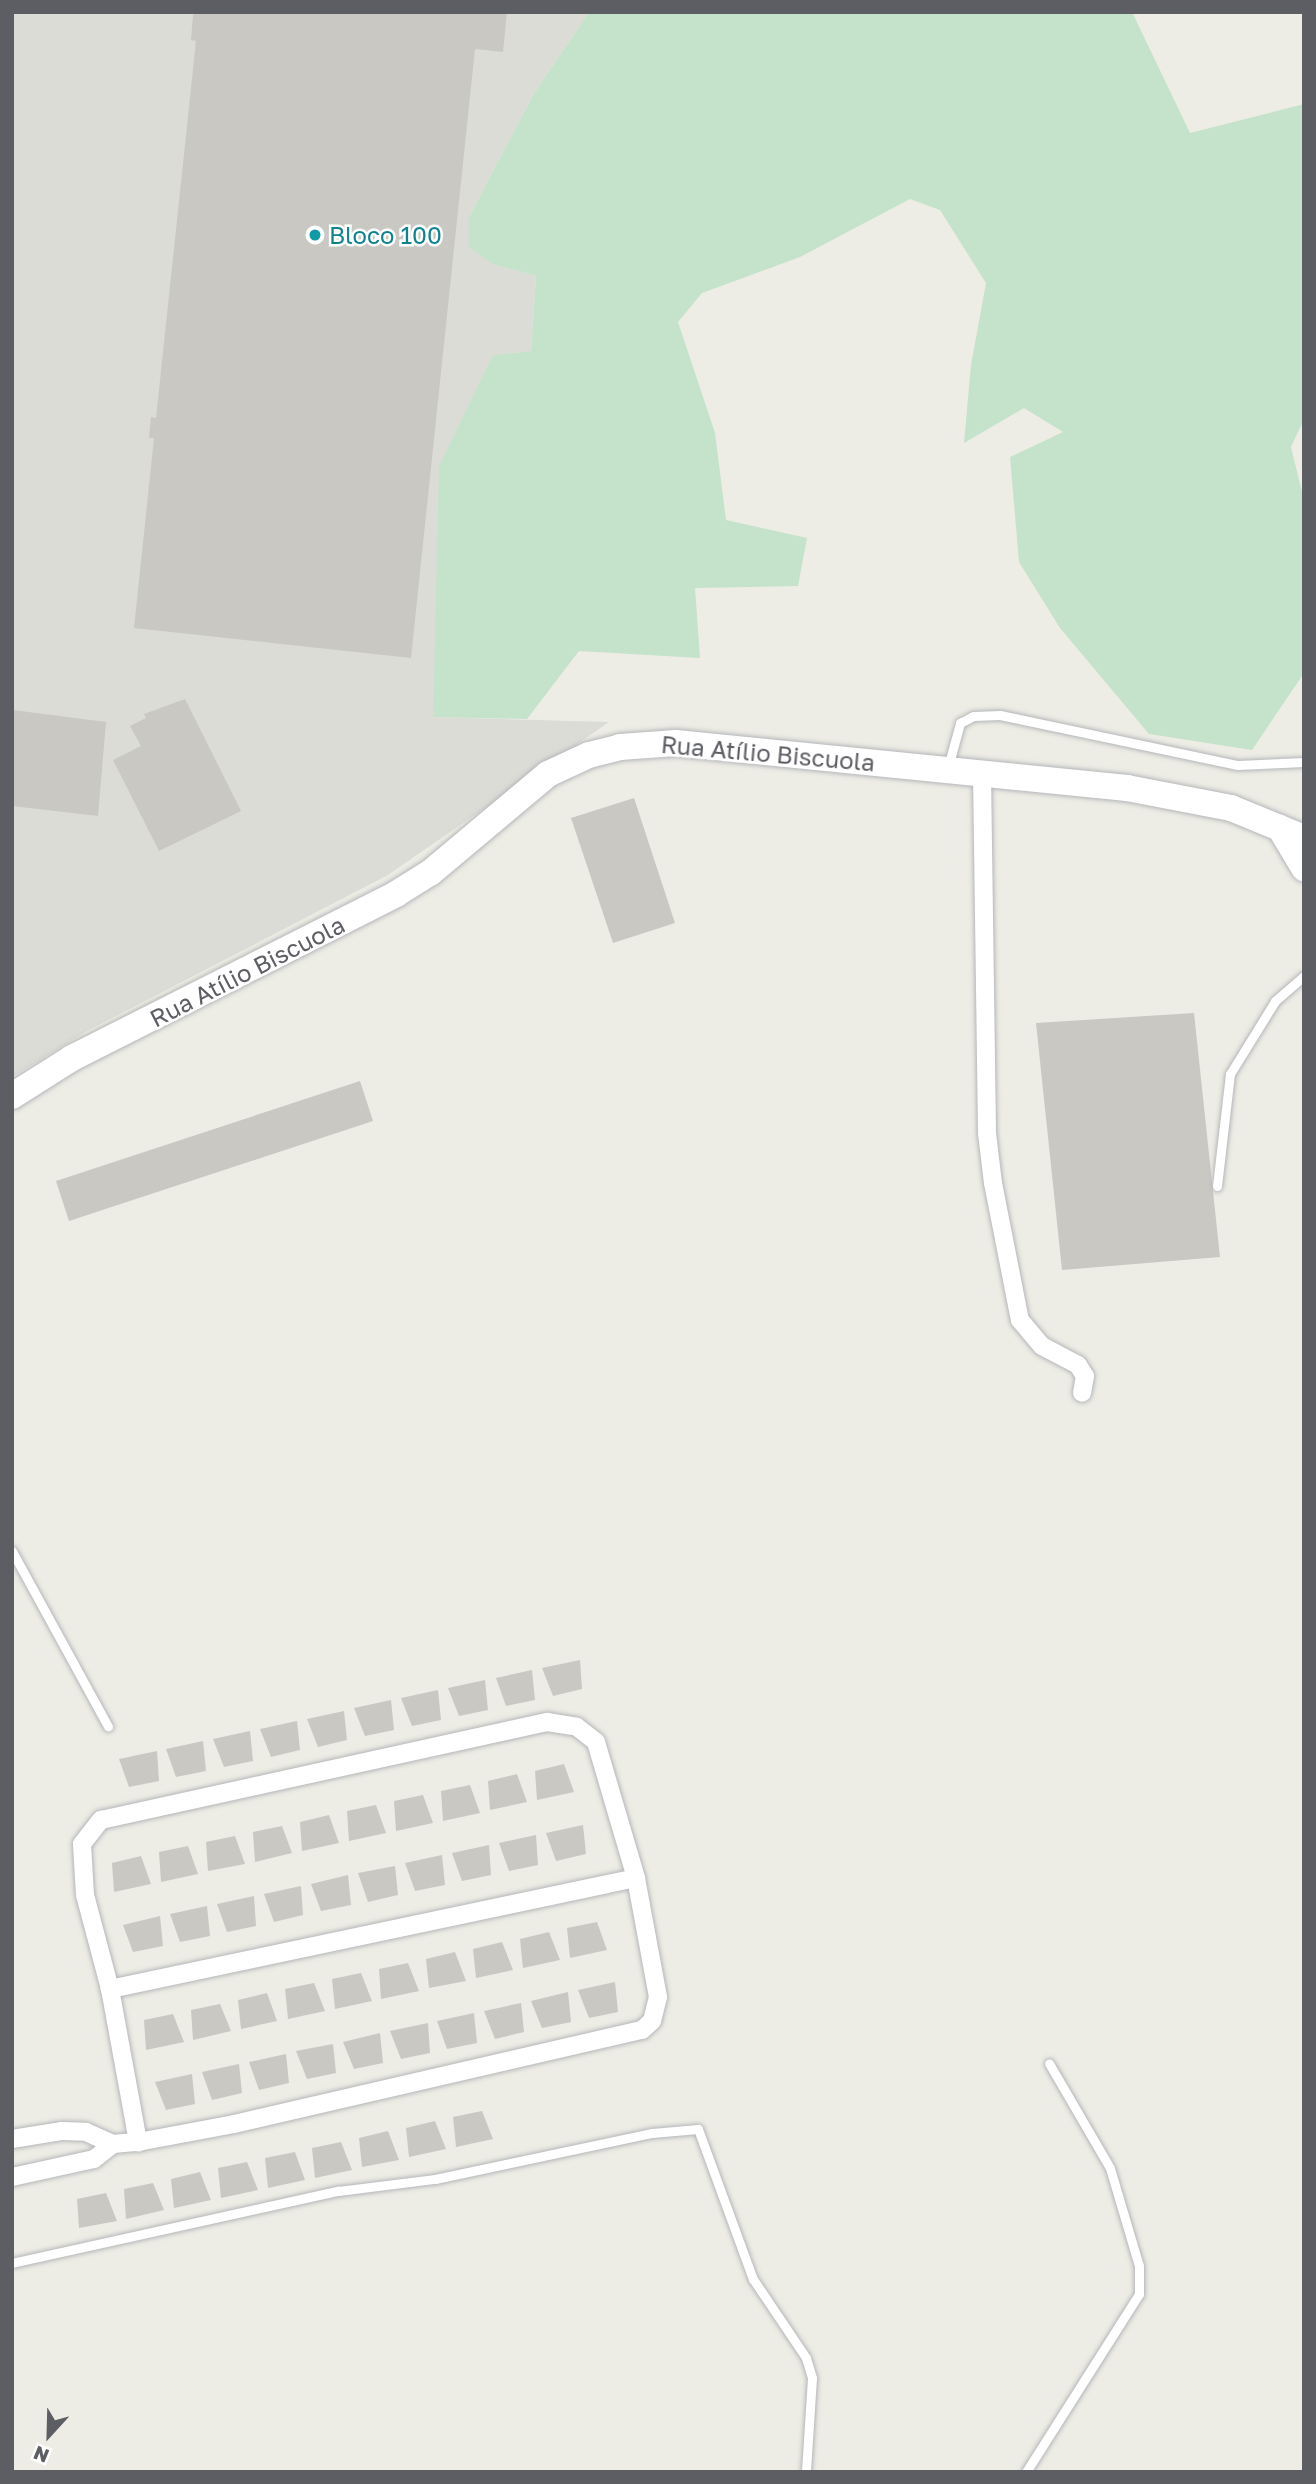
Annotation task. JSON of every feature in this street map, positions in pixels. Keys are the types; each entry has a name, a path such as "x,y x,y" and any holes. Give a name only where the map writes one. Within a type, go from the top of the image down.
{"street":[{"name":"Rua Atílio Biscuola","path":"12,1096 72,1058 321,936 396,894 430,873 548,775 589,755 646,743 676,743 947,769 1170,794 1231,808 1292,833 1304,868"},
{"path":"982,773 986,1111 993,1183 1020,1320 1042,1346 1079,1365 1085,1376 1082,1393"},
{"path":"12,2139 86,2132 113,2144 138,2142 288,2112 642,2030 652,2021 658,1997 636,1878 596,1742 577,1727 547,1722 102,1820 82,1844 85,1895 110,1989 138,2142"},
{"path":"110,1989 636,1878"},
{"path":"12,2177 94,2159 113,2144"}],"lane":[{"path":"947,769 960,723 973,716 1000,715 1238,765 1304,761"},
{"path":"1217,1185 1230,1074 1275,1001 1304,976"},
{"path":"12,1551 108,1726"},
{"path":"1026,2472 1139,2294 1139,2266 1110,2168 1049,2063"},
{"path":"12,2263 338,2191 435,2179 652,2133 698,2129 753,2279 806,2358 813,2378 806,2472"}],"shaded area":[{"path":"14,12 589,12 533,95 469,217 492,264 536,276 531,351 493,355 433,717 609,722 388,875 87,1031 12,1077"}],"green space":[{"path":"589,12 1132,12 1190,133 1304,104 1304,419 1291,447 1304,500 1304,673 1252,750 1149,734 1060,628 1019,562 1010,457 1063,432 1024,408 964,443 971,365 986,283 940,210 910,199 800,257 702,293 678,322 715,433 726,520 807,538 798,586 695,588 700,658 579,651 527,719 433,717 439,466 493,355 531,351 536,276 492,264 469,247 469,217 533,95"}],"building":[{"name":"Bloco 100","path":"199,12 507,12 503,52 475,49 411,658 134,628 154,438 149,438 151,417 156,418 196,41 191,40 193,15"},
{"path":"185,699 241,811 159,851 113,760 141,746 130,726 146,718 144,714"},
{"path":"13,710 106,722 98,816 12,806"},
{"path":"634,798 675,923 613,943 571,818"},
{"path":"1194,1013 1220,1257 1062,1270 1036,1023"},
{"path":"360,1081 373,1121 69,1221 56,1181"},
{"path":"580,1660 582,1689 553,1696 542,1668"},
{"path":"532,1670 535,1700 506,1706 496,1678"},
{"path":"485,1680 488,1710 459,1716 448,1688"},
{"path":"438,1690 441,1720 412,1726 401,1698"},
{"path":"391,1700 394,1730 365,1736 354,1708"},
{"path":"344,1711 347,1740 318,1747 307,1719"},
{"path":"297,1721 300,1750 271,1757 260,1729"},
{"path":"250,1731 253,1761 224,1767 213,1739"},
{"path":"203,1741 206,1771 176,1777 166,1749"},
{"path":"157,1751 159,1781 129,1787 119,1759"},
{"path":"564,1764 574,1792 537,1800 535,1771"},
{"path":"517,1774 527,1802 490,1810 488,1781"},
{"path":"470,1785 480,1813 443,1821 441,1791"},
{"path":"423,1795 433,1823 396,1831 394,1801"},
{"path":"376,1805 386,1833 349,1841 347,1811"},
{"path":"329,1815 339,1843 302,1851 300,1822"},
{"path":"583,1825 586,1854 556,1861 546,1833"},
{"path":"282,1826 292,1853 255,1862 253,1832"},
{"path":"536,1835 538,1865 509,1871 499,1843"},
{"path":"235,1836 245,1864 208,1871 206,1842"},
{"path":"489,1845 491,1875 462,1881 452,1853"},
{"path":"188,1846 198,1874 161,1882 159,1852"},
{"path":"442,1855 445,1885 415,1891 405,1863"},
{"path":"141,1856 151,1884 114,1892 112,1863"},
{"path":"395,1866 398,1895 368,1902 358,1873"},
{"path":"348,1875 351,1905 321,1911 311,1884"},
{"path":"301,1886 303,1915 274,1922 264,1894"},
{"path":"254,1896 256,1926 227,1932 217,1904"},
{"path":"207,1906 210,1936 180,1942 170,1914"},
{"path":"160,1916 163,1946 133,1952 123,1925"},
{"path":"597,1922 607,1950 570,1958 567,1928"},
{"path":"549,1932 560,1960 523,1968 520,1939"},
{"path":"502,1942 513,1970 476,1978 473,1949"},
{"path":"455,1952 466,1981 429,1988 426,1959"},
{"path":"408,1963 419,1991 381,1999 379,1969"},
{"path":"361,1973 372,2001 335,2009 332,1979"},
{"path":"615,1982 618,2012 589,2018 578,1990"},
{"path":"314,1983 325,2011 288,2019 285,1989"},
{"path":"568,1992 571,2022 542,2028 531,2001"},
{"path":"267,1993 277,2021 241,2029 238,2000"},
{"path":"521,2003 524,2032 495,2039 484,2011"},
{"path":"220,2004 231,2031 193,2040 191,2010"},
{"path":"474,2013 477,2043 447,2049 437,2021"},
{"path":"173,2014 184,2042 146,2050 144,2020"},
{"path":"428,2023 430,2053 401,2059 390,2031"},
{"path":"380,2033 383,2063 354,2069 343,2042"},
{"path":"333,2044 336,2073 307,2079 296,2051"},
{"path":"286,2054 289,2083 259,2090 249,2062"},
{"path":"239,2064 242,2093 212,2100 202,2072"},
{"path":"192,2074 195,2104 166,2110 155,2082"},
{"path":"482,2111 493,2139 456,2147 453,2117"},
{"path":"435,2121 446,2149 409,2157 406,2128"},
{"path":"388,2131 399,2160 362,2167 359,2138"},
{"path":"341,2142 352,2170 315,2178 312,2148"},
{"path":"295,2152 305,2180 268,2188 265,2158"},
{"path":"247,2162 258,2190 221,2198 218,2168"},
{"path":"200,2172 211,2200 174,2208 171,2179"},
{"path":"153,2183 164,2210 126,2219 124,2189"},
{"path":"106,2193 117,2221 79,2228 77,2199"}],"place":[{"name":"Bloco 100","path":"315,235"}]}
